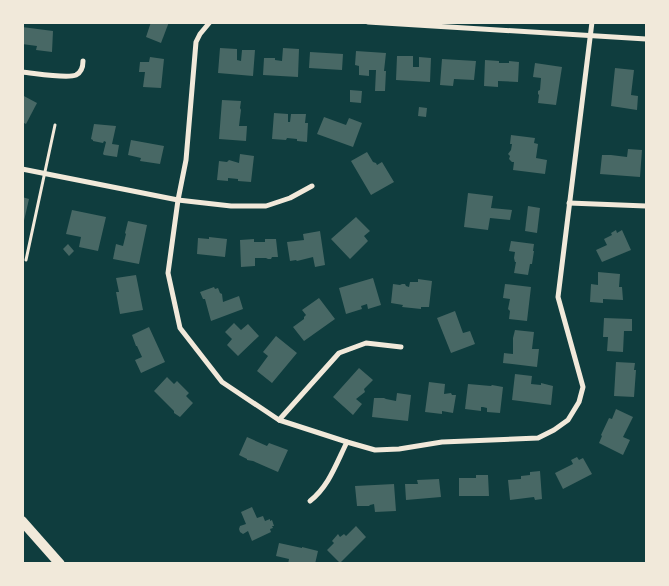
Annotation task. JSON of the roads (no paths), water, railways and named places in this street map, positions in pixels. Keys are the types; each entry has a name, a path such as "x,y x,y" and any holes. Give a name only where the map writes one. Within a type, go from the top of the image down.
{"main road":[{"path":"22,520 60,564"}],"street":[{"path":"210,22 196,42 186,160 178,200 168,273 180,328 222,382 279,420 375,450 399,449 442,442 538,438 568,420 579,402 583,388 558,297 592,22"},
{"path":"368,22 646,39"},
{"path":"22,72 74,76 79,74 83,61"},
{"path":"22,169 178,200 230,206 266,206 290,198 312,186"},
{"path":"570,203 646,206"},
{"path":"279,420 339,353 366,343 401,347"},
{"path":"310,501 326,485 347,442"}],"lane":[{"path":"26,260 55,125"}]}
